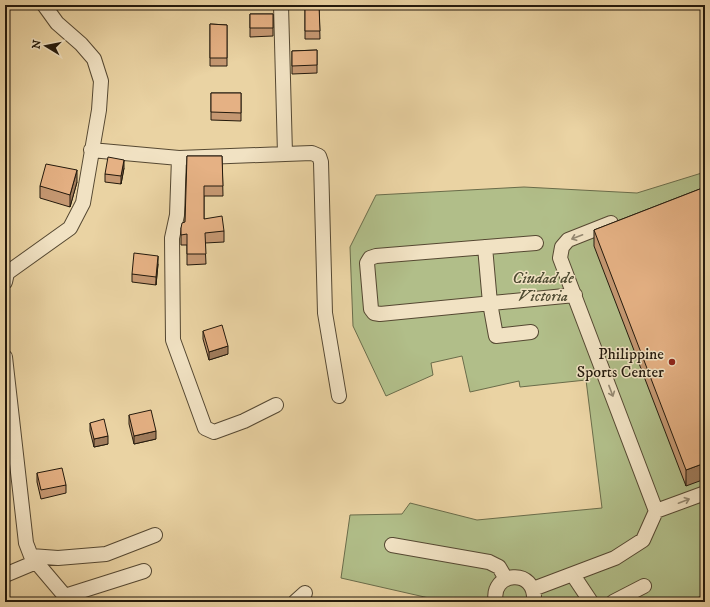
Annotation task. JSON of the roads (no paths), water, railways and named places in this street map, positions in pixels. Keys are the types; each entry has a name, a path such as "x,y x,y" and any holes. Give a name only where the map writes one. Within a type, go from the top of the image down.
{"street":[{"path":"6,276 70,228 83,203 98,110 101,81 94,60 81,44 57,23 44,5"},
{"path":"282,5 285,154"},
{"path":"91,150 179,158 285,154 312,154 319,156 321,162 325,313 339,396"},
{"path":"179,158 177,215 172,238 173,340 205,428 214,432 244,421 276,405"},
{"path":"496,602 496,591 499,585 506,579 517,577 524,579 534,596 572,575 615,558 643,540 656,511 560,258 562,247 568,240 626,218"},
{"path":"536,243 376,256 370,258 367,263 371,309 374,313 380,314 575,295"},
{"path":"485,247 490,303 496,336 531,332"},
{"path":"5,357 24,536 34,559 68,599 144,571"},
{"path":"656,511 705,493"},
{"path":"5,575 34,559 106,554 155,536"},
{"path":"392,545 489,562 499,567 506,579"},
{"path":"572,575 591,602"},
{"path":"613,602 644,586"}],"place":[{"name":"Philippine Sports Center","path":"672,362"}],"park label":[{"name":"Ciudad de Victoria","path":"543,286"}]}
